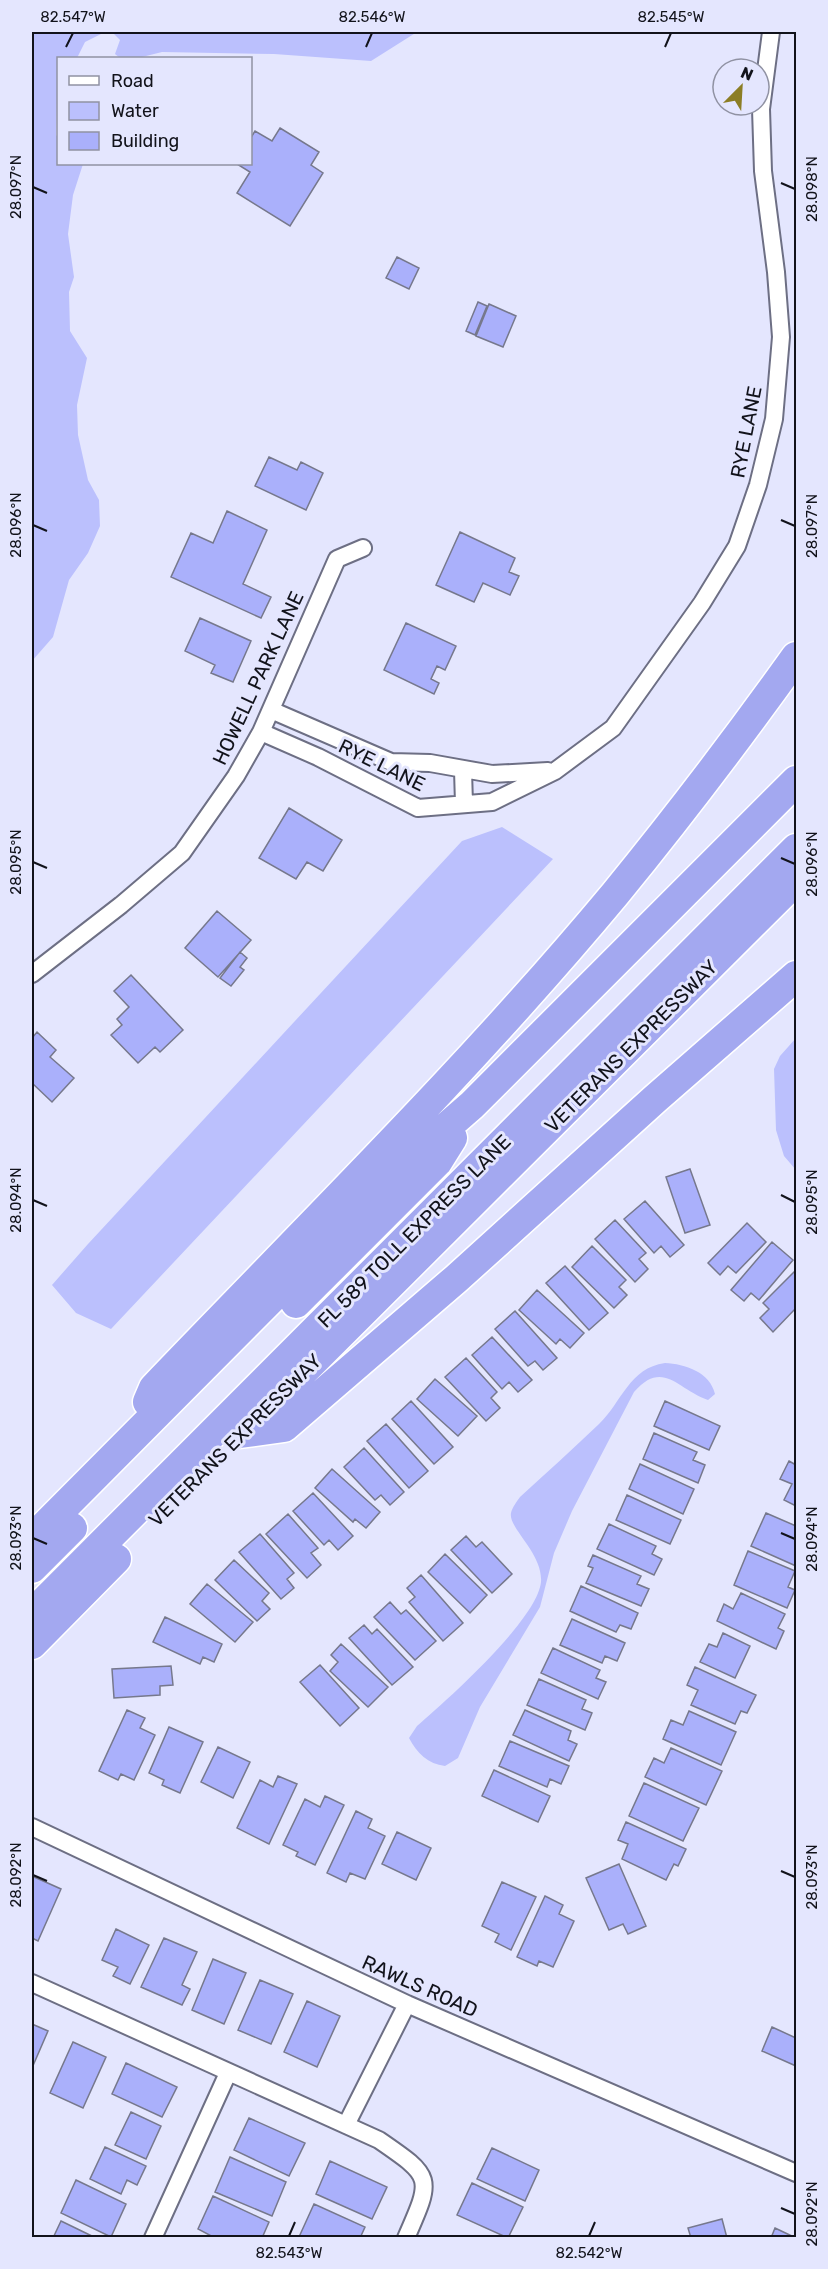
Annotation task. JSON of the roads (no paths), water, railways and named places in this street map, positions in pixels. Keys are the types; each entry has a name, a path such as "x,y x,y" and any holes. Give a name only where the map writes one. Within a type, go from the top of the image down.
{"highway":[{"path":"132,1439 154,1388 427,1103 551,967 614,895 683,809 796,657"},
{"path":"32,1539 410,1159 472,1104 796,781"},
{"name":"FL 589 TOLL EXPRESS LANE","path":"32,1614 796,849"},
{"name":"VETERANS EXPRESSWAY","path":"32,1644 240,1433 796,880"},
{"path":"240,1433 284,1426 456,1279 655,1099 796,976"},
{"name":"FL 589 TOLL EXPRESS LANE","path":"32,1568 437,1162 472,1104"}],"street":[{"name":"RYE LANE","path":"261,732 418,808 492,802 555,771 613,728 702,603 736,546 758,486 774,419 781,337 776,272 763,171 761,109 771,32"},
{"name":"HOWELL PARK LANE","path":"32,974 121,905 183,853 236,777 261,732 337,559 363,548"},
{"name":"RYE LANE","path":"271,710 391,762 430,763 492,774 555,771"},
{"path":"381,789 391,762"},
{"path":"463,770 464,804"},
{"name":"RAWLS ROAD","path":"32,1827 407,2004 796,2174"},
{"path":"32,1983 379,2140 417,2166 423,2177 423,2200 406,2238"},
{"path":"346,2125 407,2004"},
{"path":"153,2238 228,2073"}],"water":[{"path":"32,32 105,32 85,42 78,57 57,57 56,135 57,165 83,165 73,195 68,234 74,277 69,292 70,331 87,358 77,405 78,435 88,480 99,500 100,526 88,553 69,580 53,637 32,661"},
{"path":"112,32 417,32 371,61 274,54 162,52 142,57 119,57 115,54 120,40"},
{"path":"502,827 553,859 111,1329 76,1313 52,1285 462,841"},
{"path":"796,1038 796,1170 784,1156 776,1130 774,1069 780,1056"},
{"path":"665,1363 681,1365 696,1371 708,1380 715,1394 708,1400 662,1377 644,1382 634,1392 572,1511 554,1553 540,1607 480,1707 458,1758 445,1766 428,1760 419,1753 409,1738 417,1726 489,1658 524,1617 536,1598 541,1582 540,1571 532,1551 512,1519 511,1513 515,1505 520,1497 599,1424 634,1379 653,1366"}]}
